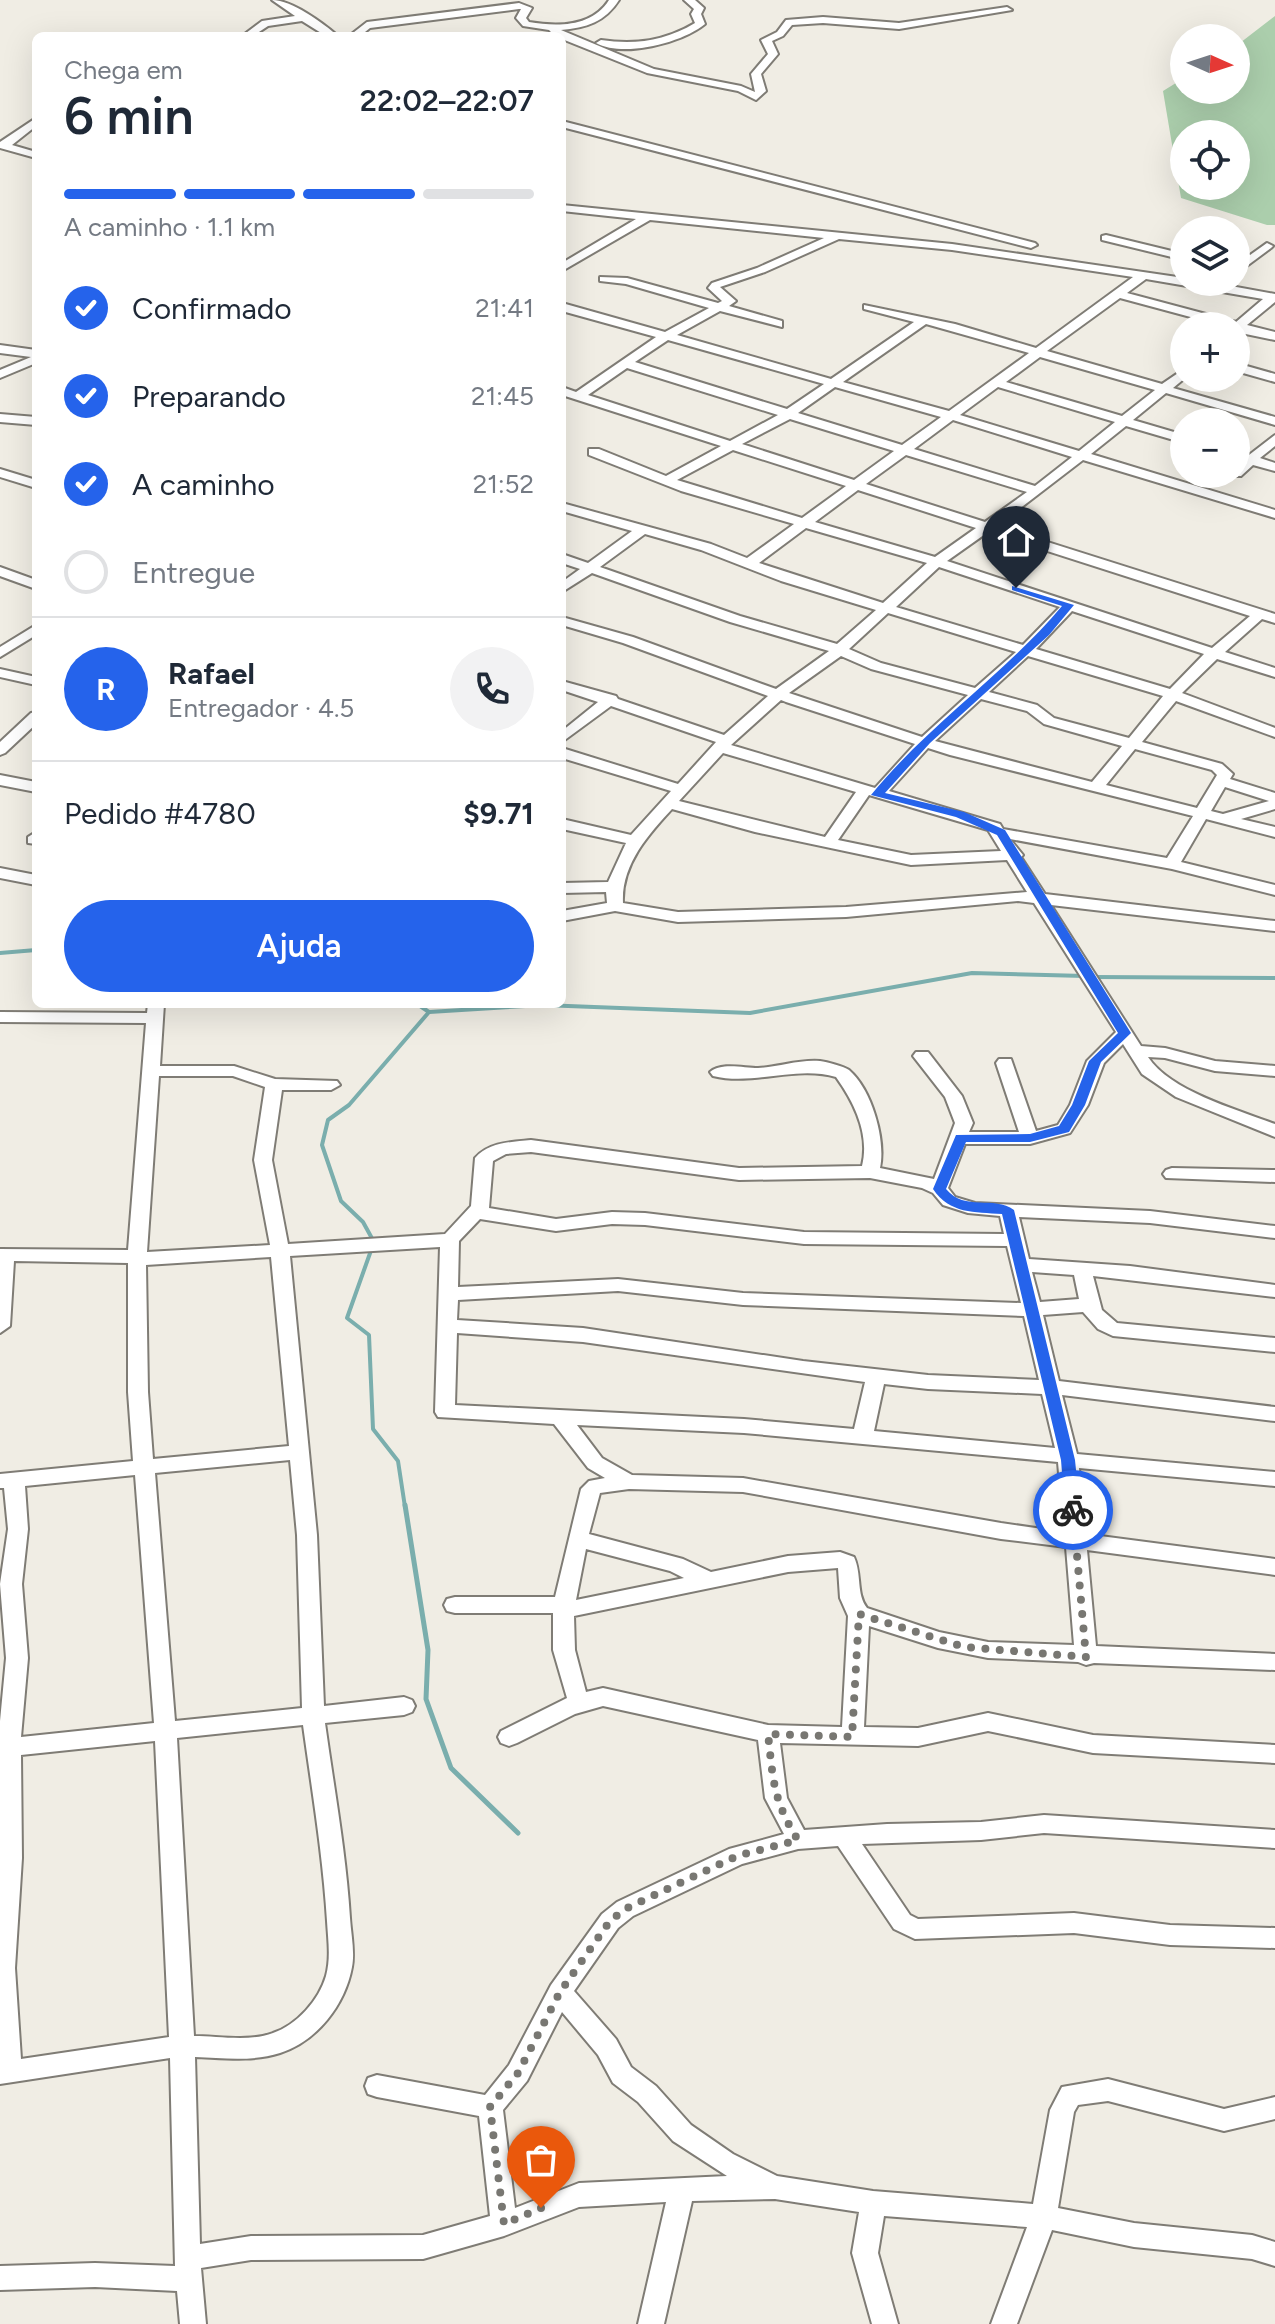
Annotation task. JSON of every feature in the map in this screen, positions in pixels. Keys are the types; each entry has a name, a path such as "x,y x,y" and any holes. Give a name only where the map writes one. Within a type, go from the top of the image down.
{"street":[{"path":"277,0 328,32"},
{"path":"359,32 367,25 447,8 487,13 524,7 528,10 521,18 522,22 551,27 580,25 603,13 614,0"},
{"path":"582,43 628,48 681,36 700,24 696,14 699,8 689,0"},
{"path":"566,35 599,53 651,71 741,89 757,97 761,91 756,74 773,54 766,40 780,34 789,22 899,26 1007,10"},
{"path":"253,32 265,23 307,17"},
{"path":"551,27 561,32"},
{"path":"1,149 32,124"},
{"path":"566,125 1060,252 1094,265"},
{"path":"1,149 32,155"},
{"path":"566,208 1094,265 1170,278"},
{"path":"566,266 649,216"},
{"path":"578,396 588,386 731,300 714,288 716,285 761,270 839,236"},
{"path":"1106,238 1170,254"},
{"path":"1250,259 1267,246"},
{"path":"748,564 807,524 1145,274"},
{"path":"604,279 627,281 778,324"},
{"path":"1250,292 1274,298"},
{"path":"1118,294 1185,312"},
{"path":"1250,316 1274,298"},
{"path":"868,307 1039,352 1275,421"},
{"path":"566,308 951,416 1275,514"},
{"path":"669,479 787,415 923,321"},
{"path":"1250,329 1275,336"},
{"path":"0,349 32,355"},
{"path":"0,374 32,358"},
{"path":"627,364 1037,491"},
{"path":"1250,371 1275,378"},
{"path":"997,383 1170,435"},
{"path":"615,906 614,887 635,840 723,744 780,693 837,652 937,562 1037,491 1170,385"},
{"path":"566,392 1267,617"},
{"path":"0,418 32,421"},
{"path":"1251,460 1275,439"},
{"path":"594,452 686,488 937,562 1275,673"},
{"path":"1251,460 1275,467"},
{"path":"0,473 32,483"},
{"path":"1213,494 1220,488"},
{"path":"566,508 706,547 748,564 1174,695 1275,733"},
{"path":"566,585 642,530"},
{"path":"566,559 735,619 827,645 837,652 1032,708 1049,721 1217,767 1225,774 1199,812 1172,864"},
{"path":"3,575 32,584"},
{"path":"829,842 871,793 1028,649 1069,605"},
{"path":"1097,786 1189,675 1267,617"},
{"path":"566,622 628,640 955,752 1275,832"},
{"path":"0,653 32,632"},
{"path":"0,673 32,680"},
{"path":"566,686 611,699 723,744 871,793 960,814 1001,833 1172,864 1275,890"},
{"path":"566,735 611,699"},
{"path":"0,750 32,720"},
{"path":"566,754 680,789"},
{"path":"0,780 32,786"},
{"path":"1221,781 1275,798"},
{"path":"667,803 755,827 911,860 1015,855"},
{"path":"1223,818 1243,816 1275,804"},
{"path":"566,825 635,840"},
{"path":"1001,833 1148,1070 1182,1093 1275,1131"},
{"path":"0,873 32,879"},
{"path":"566,888 614,887"},
{"path":"566,915 615,906 656,915 846,912 1018,896 1275,926"},
{"path":"0,1017 155,1011 137,1259 138,1392 165,1729 193,2324"},
{"path":"961,1138 1030,1138 1064,1129 1079,1105 1096,1061 1125,1033"},
{"path":"1135,1051 1165,1053 1215,1066 1275,1071"},
{"path":"922,1056 961,1109 961,1138 939,1189"},
{"path":"1005,1063 1030,1138"},
{"path":"719,1072 759,1073 819,1066 842,1073 872,1129 875,1159 870,1172"},
{"path":"152,1071 234,1071 274,1084 331,1085"},
{"path":"274,1084 263,1160 280,1249 307,1546 313,1715 337,1893 341,1963 337,1981 324,2006 302,2030 278,2043 256,2048 182,2046 5,2073 3,1968 10,1858 6,1748 17,1650 11,1584 17,1537 7,1480 297,1452"},
{"path":"1275,1232 1150,1217 961,1206 949,1201 939,1189 927,1183 870,1172 750,1175 516,1146 484,1158 477,1212 450,1240 445,1412 863,1435 947,1447 1275,1479"},
{"path":"1172,1174 1275,1176"},
{"path":"1008,1210 1067,1458 1086,1657"},
{"path":"477,1212 556,1225 634,1218 804,1238 1015,1240"},
{"path":"0,1326 2,1255 125,1255 137,1259 450,1240"},
{"path":"1021,1265 1275,1291"},
{"path":"1082,1269 1089,1305 1101,1324 1113,1329 1275,1345"},
{"path":"448,1294 618,1285 743,1299 998,1310 1089,1305"},
{"path":"446,1326 583,1335 876,1376 1051,1387 1275,1414"},
{"path":"863,1435 876,1376"},
{"path":"560,1418 595,1463 629,1482"},
{"path":"579,1702 566,1667 563,1641 578,1539 591,1489 629,1482 743,1485 1001,1531 1275,1567"},
{"path":"578,1539 662,1560 706,1579"},
{"path":"455,1605 566,1608 813,1560 840,1560 847,1563 850,1603 859,1614 964,1647 1086,1657 1275,1662"},
{"path":"852,1737 859,1614"},
{"path":"509,1737 534,1728 579,1702 603,1697 768,1734 918,1737 988,1722 1093,1744 1275,1754"},
{"path":"6,1748 404,1706"},
{"path":"768,1734 776,1798 780,1812 798,1840"},
{"path":"504,2224 490,2107 518,2073 560,1992 594,1940 625,1909 737,1856 798,1840 846,1839 887,1833 981,1831 1044,1824 1275,1839"},
{"path":"846,1839 902,1922 915,1929 1042,1923 1170,1935 1275,1938"},
{"path":"560,1992 607,2047 622,2075 647,2094 682,2133 724,2162 775,2187"},
{"path":"377,2086 490,2107"},
{"path":"1004,2324 1044,2217 1062,2110 1071,2095 1108,2090 1224,2120 1241,2120 1264,2107 1275,2108"},
{"path":"0,2278 188,2268 251,2248 423,2247 504,2224 579,2195 775,2187 873,2203 1044,2217 1134,2235 1252,2247 1275,2254"},
{"path":"651,2324 682,2189"},
{"path":"873,2203 865,2253 885,2324"}],"green space":[{"path":"1275,16 1275,225 1187,200 1250,200 1250,120 1170,120 1170,133 1163,91 1170,87 1170,104 1250,104 1250,35"}],"waterway":[{"path":"0,953 32,950"},
{"path":"566,1006 750,1013 972,973 1085,976"},
{"path":"1093,977 1275,978"},
{"path":"423,1008 429,1012"},
{"path":"429,1012 494,1008"},
{"path":"405,1507 398,1461 373,1429 369,1335 347,1318 374,1242 363,1222 341,1201 322,1145 328,1120 349,1105 429,1012"},
{"path":"405,1505 428,1650 426,1699 451,1768 518,1833"}],"way so far":[{"path":"541,2208 504,2224 490,2107 518,2073 560,1992 594,1940 625,1909 737,1856 798,1840 780,1812 776,1798 768,1734 852,1737 859,1614 964,1647 1086,1657 1073,1510"}],"route":[{"path":"1016,588 1069,605 1045,633 926,741 877,795 960,814 994,827 1001,833 1125,1033 1092,1067 1079,1105 1064,1129 1045,1137 961,1138 939,1189 949,1201 961,1206 1008,1210 1068,1460 1073,1510"}]}
